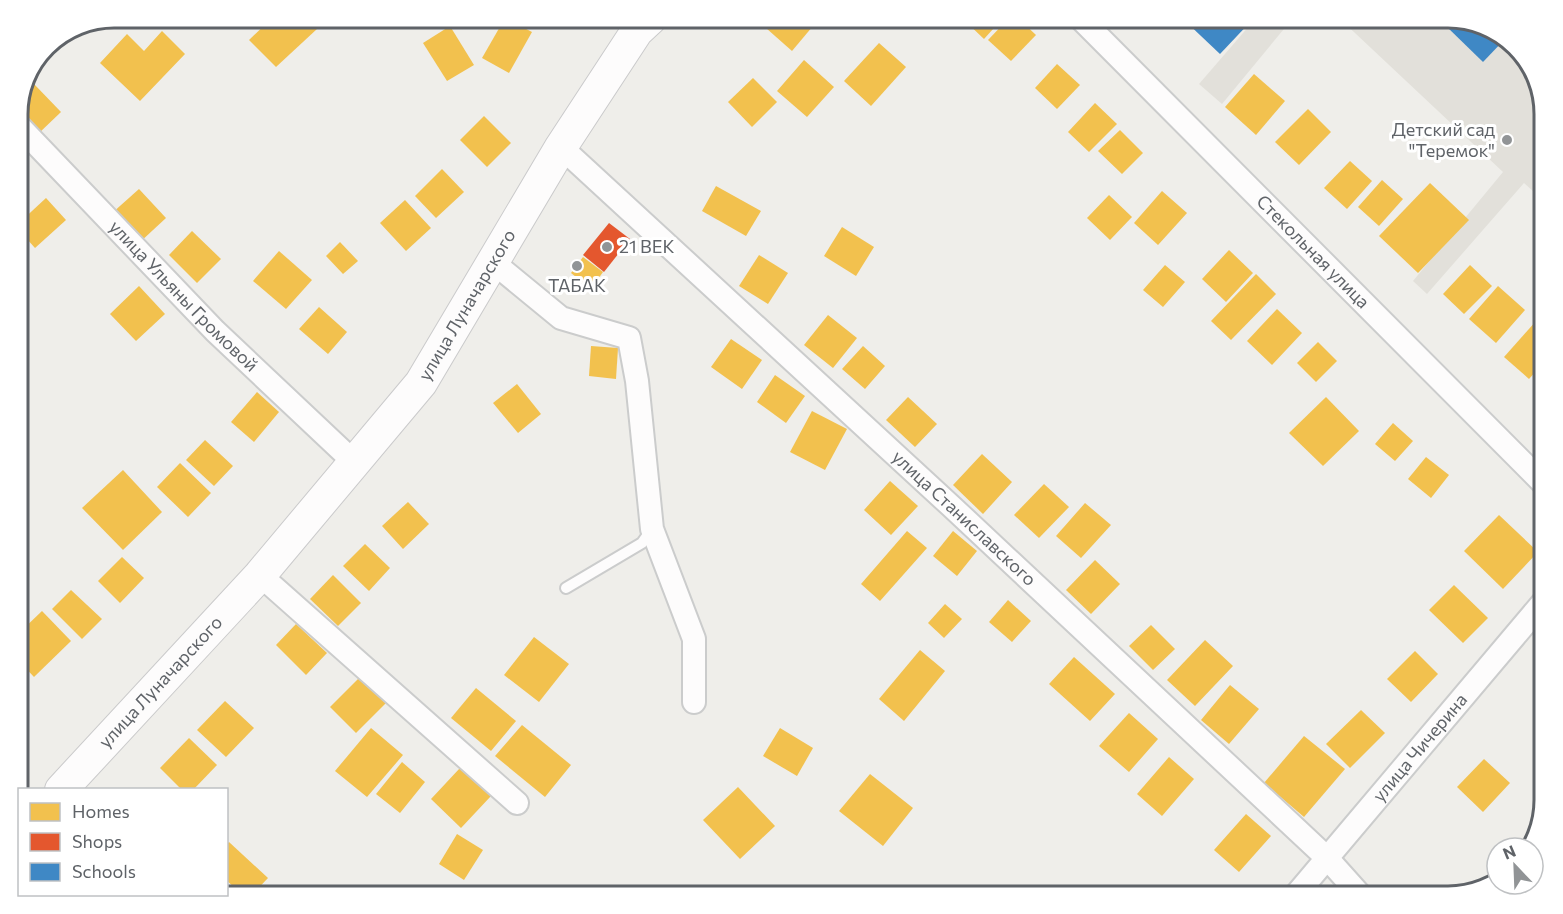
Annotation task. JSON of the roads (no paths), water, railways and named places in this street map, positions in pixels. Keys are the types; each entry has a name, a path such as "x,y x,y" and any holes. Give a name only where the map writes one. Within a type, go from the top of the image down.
{"main road":[{"name":"улица Луначарского","path":"62,788 260,575 421,383 561,147 641,28"}],"street":[{"name":"Стекольная улица","path":"1090,28 1534,474"},
{"name":"улица Ульяны Громовой","path":"29,137 215,331 355,464"},
{"name":"улица Станиславского","path":"561,147 951,506 1327,858 1352,886"},
{"path":"494,263 561,318 629,338 637,381 652,529 694,639 694,702"},
{"path":"260,575 517,803"},
{"name":"улица Чичерина","path":"1303,886 1534,613"}],"lane":[{"path":"566,588 642,543 652,529"}],"place":[{"name":"Детский сад \"Теремок\"","path":"1507,140"},
{"name":"21 ВЕК","path":"607,247"},
{"name":"ТАБАК","path":"577,266"}]}
